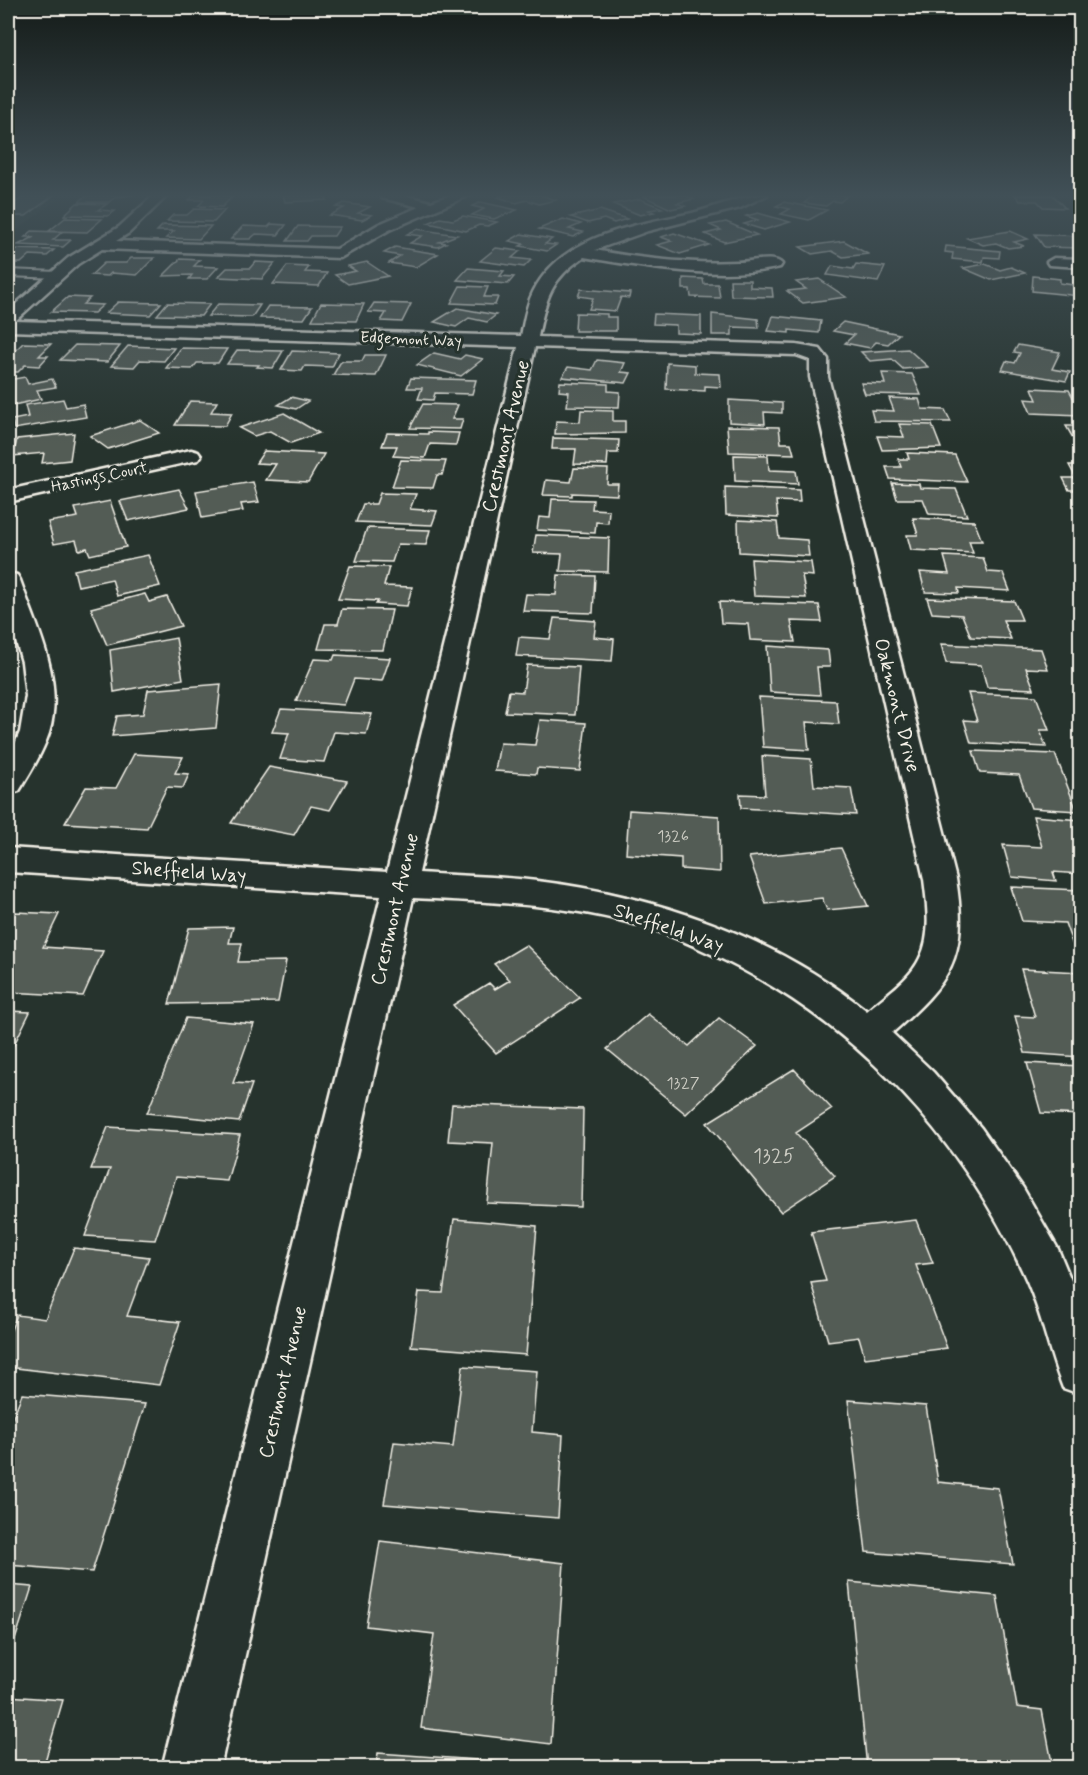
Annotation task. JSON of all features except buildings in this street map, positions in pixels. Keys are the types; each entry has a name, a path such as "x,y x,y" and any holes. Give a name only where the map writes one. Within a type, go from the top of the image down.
{"street":[{"path":"8,320 54,278"},
{"name":"Crestmont Avenue","path":"191,1767 536,308 546,283 551,278"},
{"name":"Edgemont Way","path":"8,326 796,350 814,353"},
{"name":"Oakmont Drive","path":"814,353 819,359 819,377 937,867 944,906 943,936 934,966 909,994 867,1033"},
{"name":"Hastings Court","path":"8,496 191,456"},
{"path":"8,580 36,666 40,689 39,713 33,736 8,784"},
{"name":"Sheffield Way","path":"8,860 535,893 597,902 654,917 734,949 806,987 867,1033 903,1067 944,1115 970,1147 1009,1205 1042,1264 1066,1323 1080,1371"}]}
